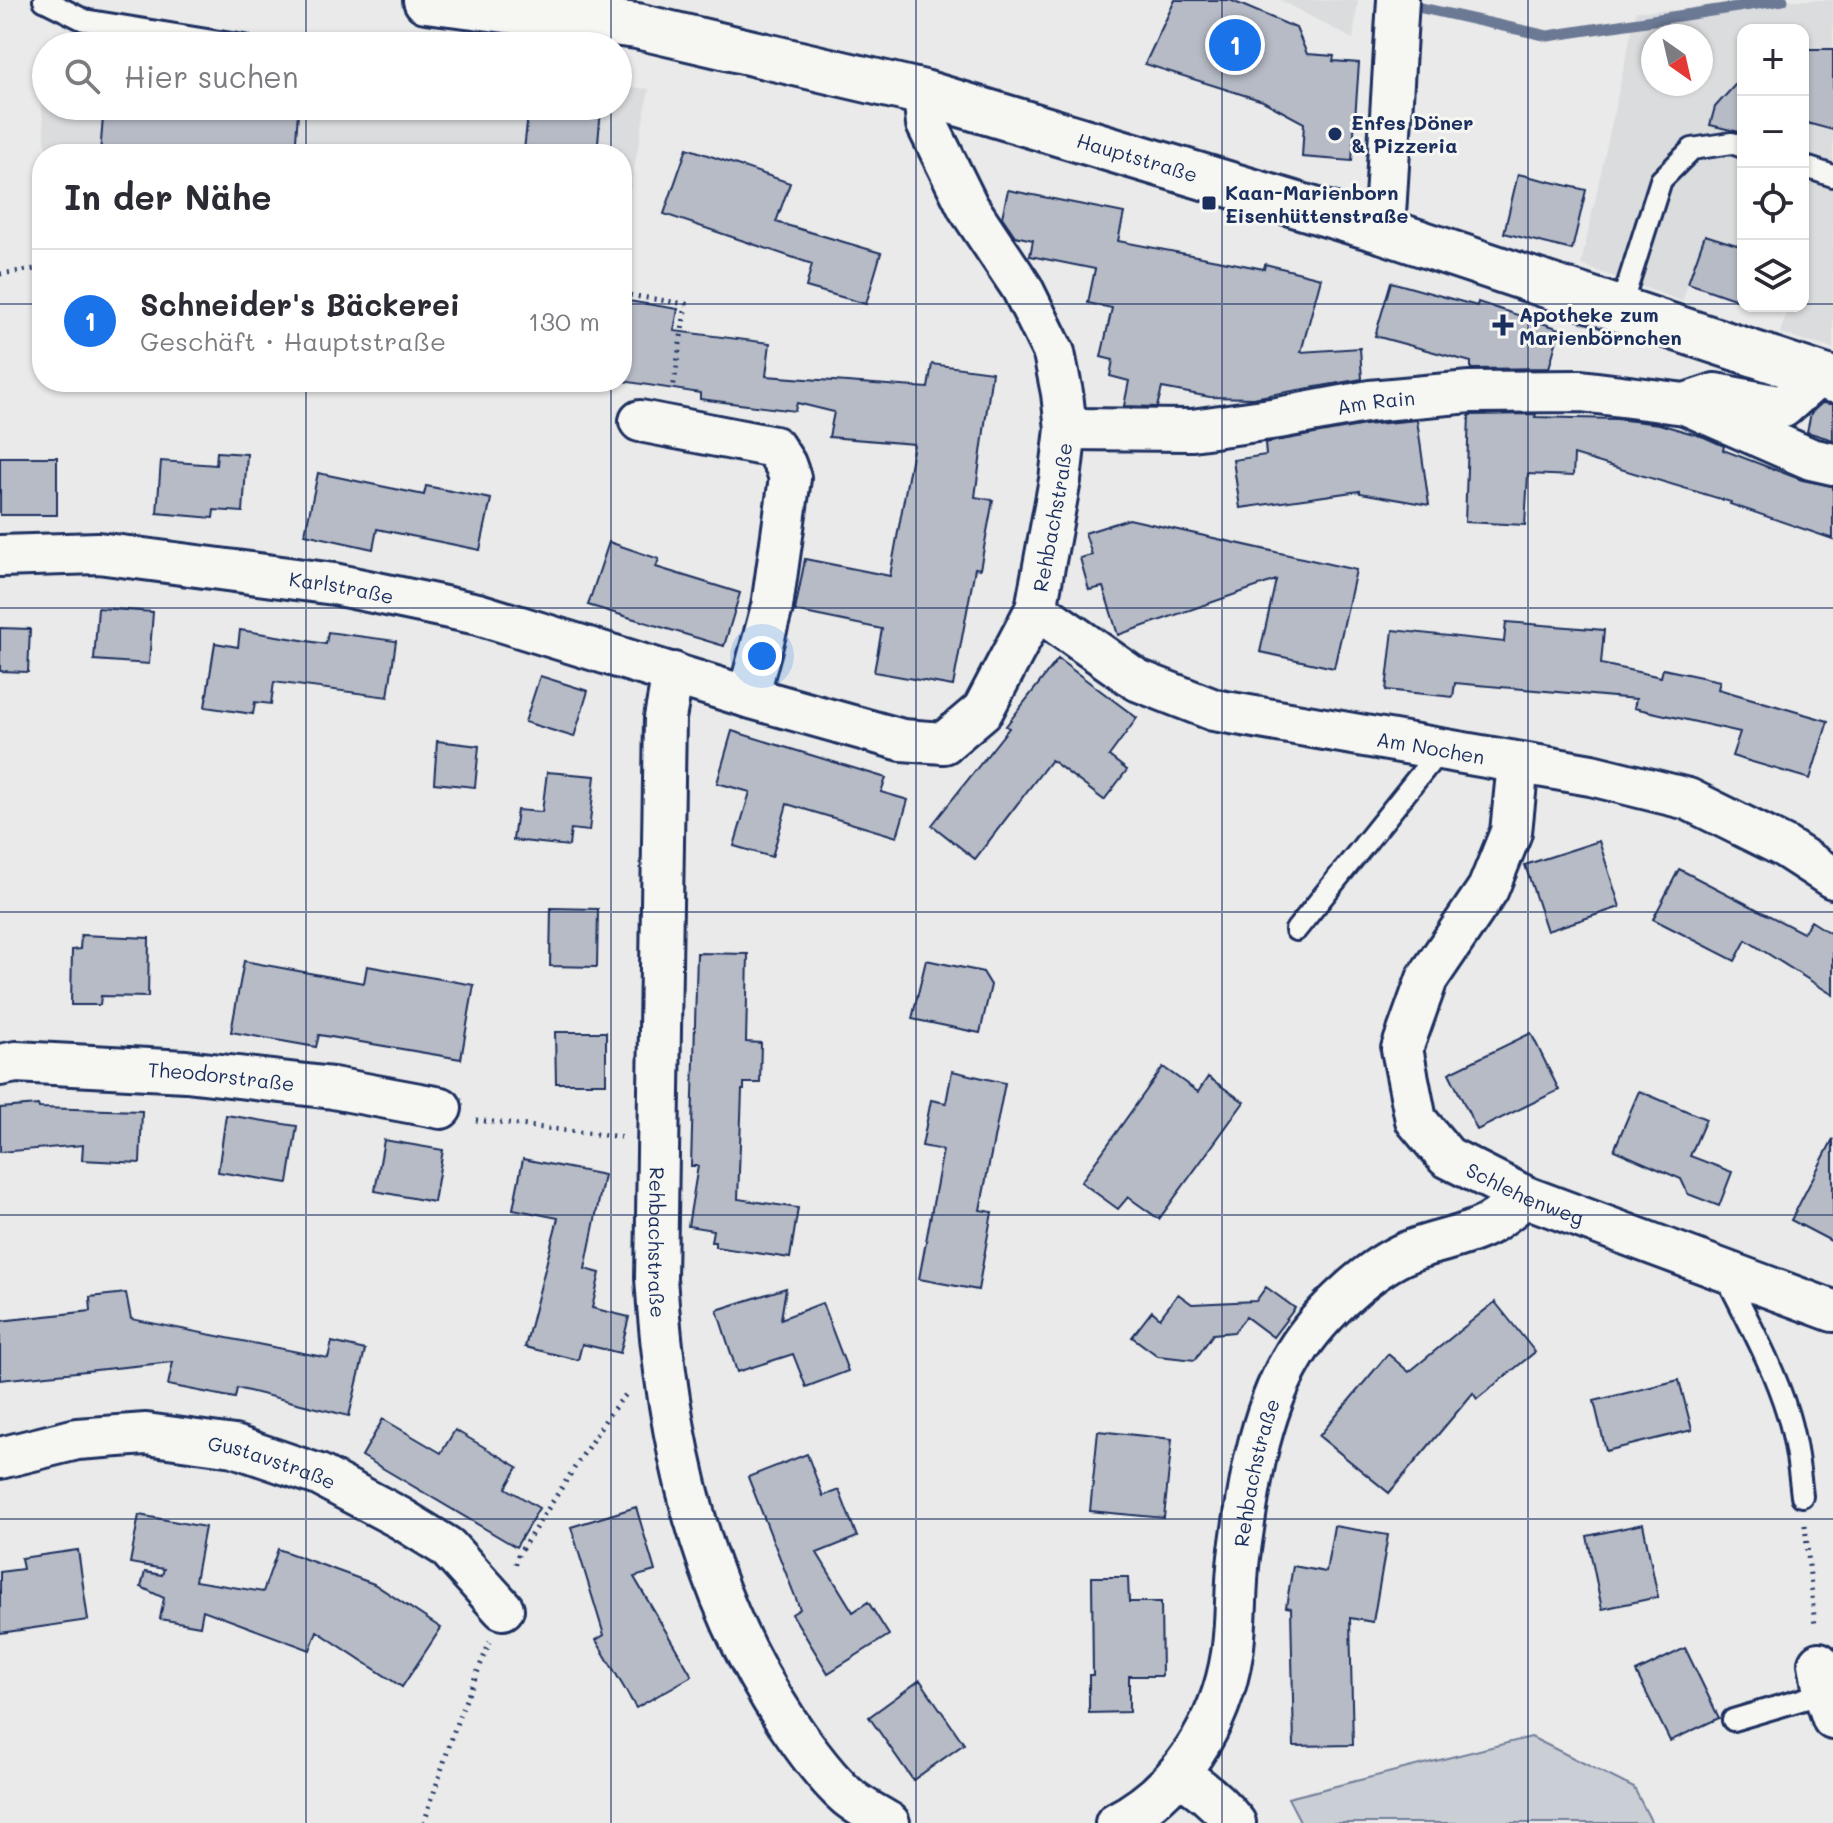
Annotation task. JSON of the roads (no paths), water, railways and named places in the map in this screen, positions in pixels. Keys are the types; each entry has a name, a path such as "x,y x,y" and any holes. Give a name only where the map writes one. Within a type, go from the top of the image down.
{"main road":[{"name":"Hauptstraße","path":"426,0 637,26 924,93 1384,231 1825,378"}],"street":[{"path":"1384,231 1398,0"},
{"name":"Rehbachstraße","path":"889,1823 848,1798 803,1746 760,1681 726,1611 708,1562 678,1458 661,1356 656,1278 665,718 673,673 902,740 944,743 983,710 1036,609 1060,480 1066,429 1054,353 1022,288 968,207 927,124 924,93"},
{"name":"Am Rain","path":"1685,404 1715,394 1783,407 1825,378"},
{"name":"Am Rain","path":"1066,429 1192,430 1370,401 1470,392 1581,391 1685,404 1811,459 1833,464"},
{"path":"654,423 774,447 790,478 772,607 748,697"},
{"name":"Karlstraße","path":"0,556 98,553 334,584 478,614 673,673"},
{"name":"Am Nochen","path":"1036,609 1137,680 1214,710 1591,775 1688,799 1785,847 1833,878"},
{"name":"Schlehenweg","path":"1518,764 1511,832 1494,875 1488,889 1427,979 1402,1049 1416,1120 1447,1157 1526,1197 1833,1311"},
{"name":"Theodorstraße","path":"0,1065 16,1062 186,1071 333,1088 441,1108"},
{"name":"Rehbachstraße","path":"1116,1823 1179,1775 1203,1739 1217,1708 1232,1655 1239,1558 1266,1415 1292,1358 1318,1324 1360,1283 1401,1255 1486,1226 1526,1197"},
{"name":"Gustavstraße","path":"0,1458 77,1439 146,1434 234,1446 319,1475 400,1518 447,1547 503,1609"},
{"path":"1179,1775 1202,1788 1235,1823"}],"lane":[{"path":"44,0 84,20 158,32"},
{"path":"1620,309 1661,180 1692,149 1737,145"},
{"path":"1809,168 1833,176"},
{"path":"1296,930 1440,750"},
{"path":"1722,1268 1769,1365 1788,1415 1802,1496"},
{"path":"1733,1720 1825,1692"}],"waterway":[{"path":"1404,4 1548,36 1783,0"}],"place":[{"name":"Schneider's Bäckerei","path":"1235,45"},
{"name":"Enfes Döner & Pizzeria","path":"1335,134"},
{"name":"Kaan-Marienborn Eisenhüttenstraße","path":"1209,203"},
{"name":"Apotheke zum Marienbörnchen","path":"1503,325"}]}
